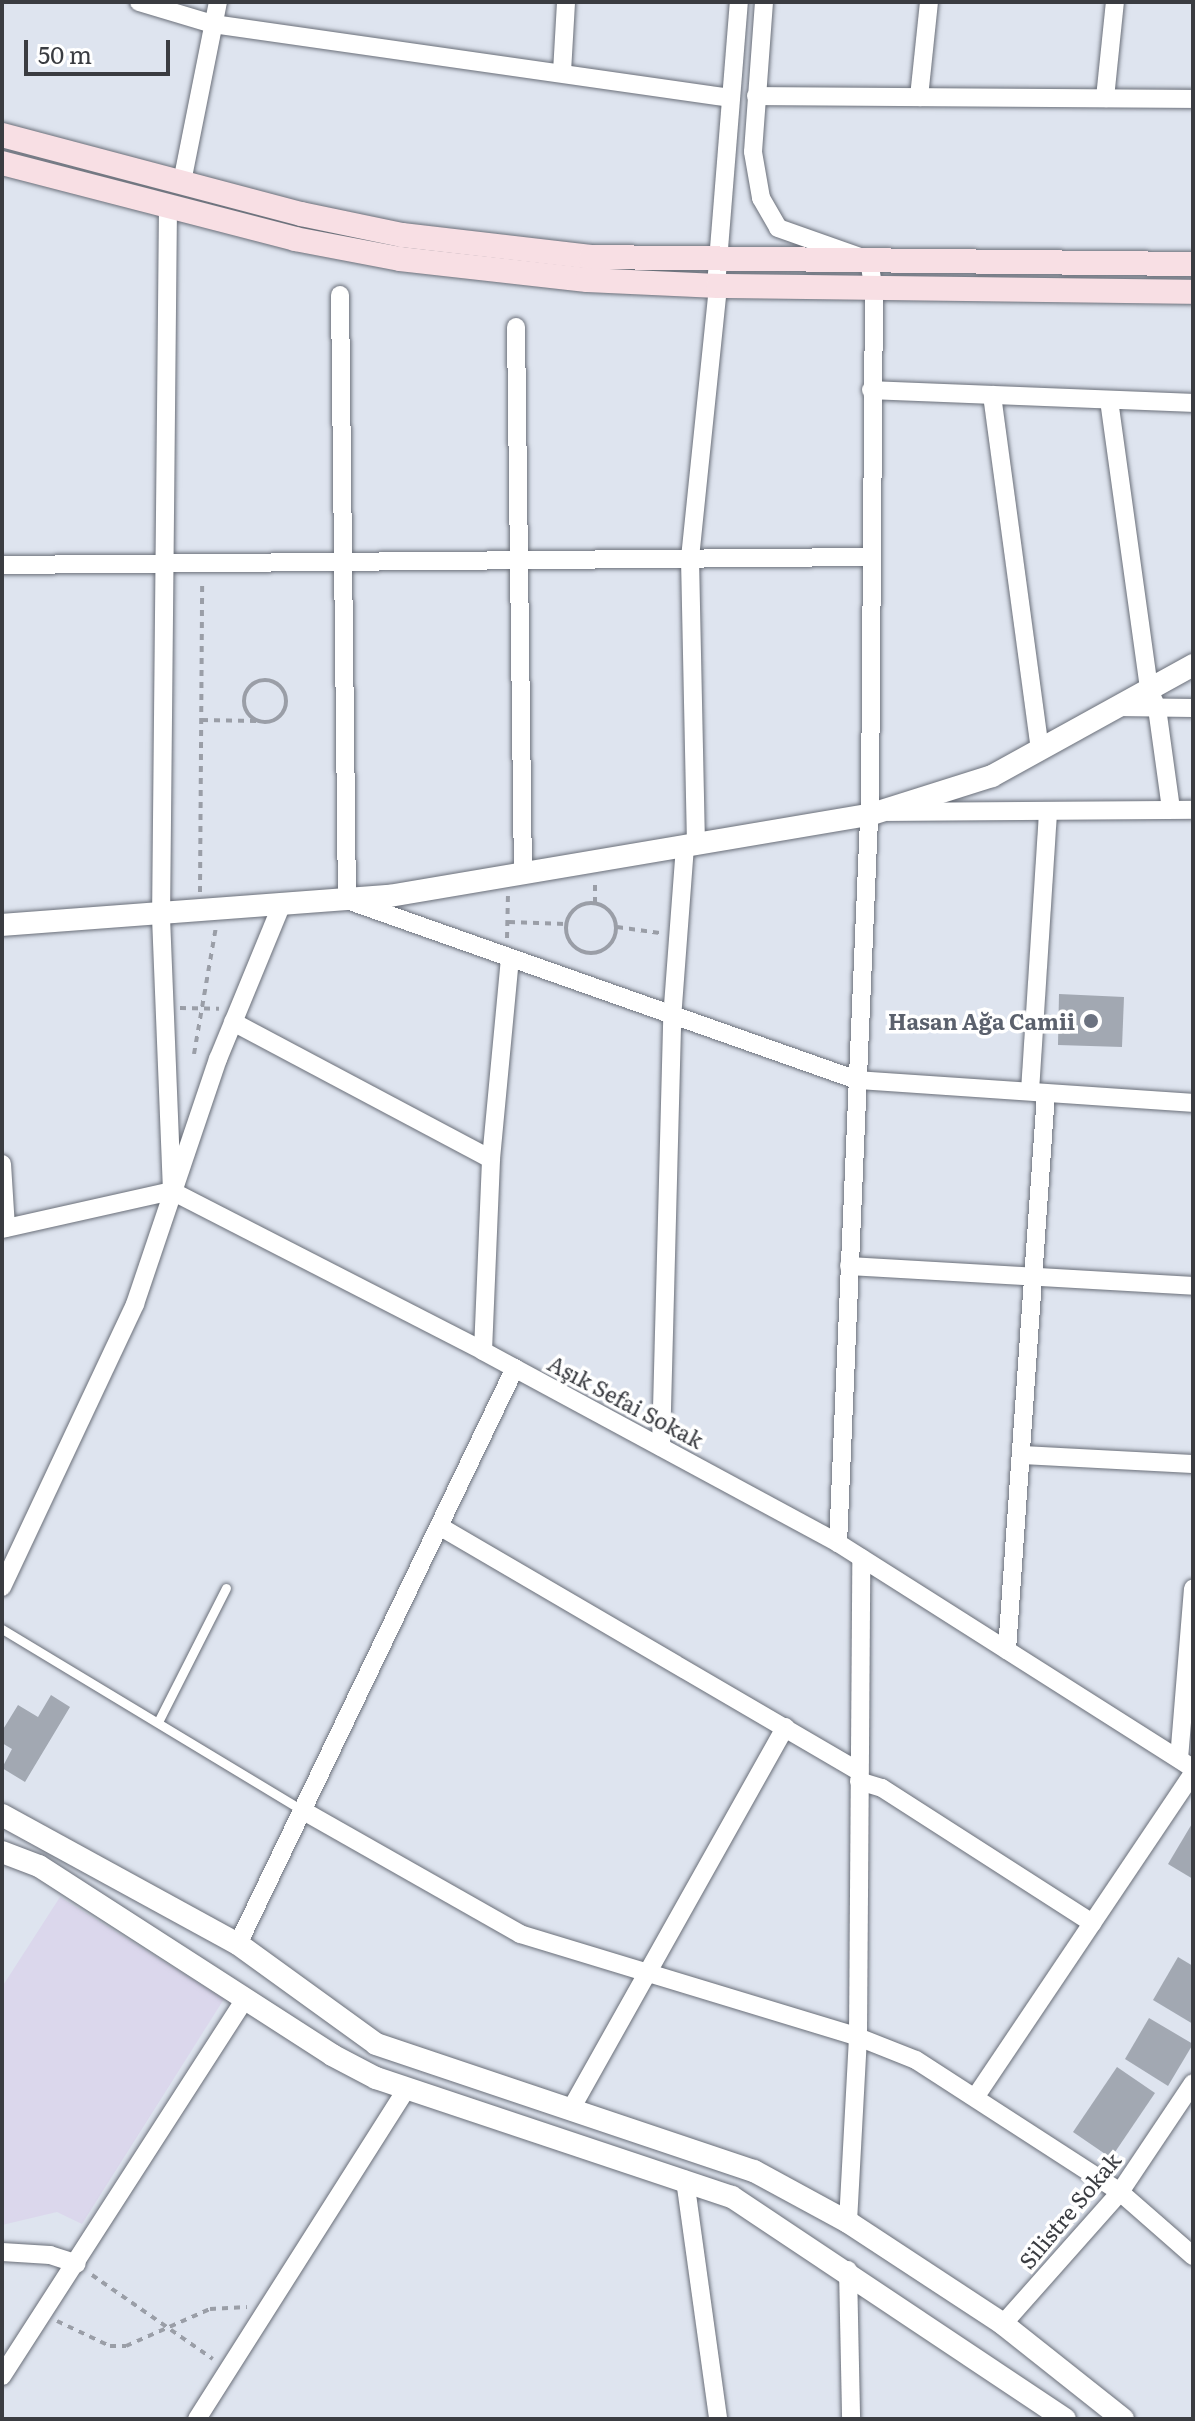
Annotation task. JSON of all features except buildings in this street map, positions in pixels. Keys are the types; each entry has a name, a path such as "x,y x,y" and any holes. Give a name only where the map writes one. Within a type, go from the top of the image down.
{"main road":[{"path":"2,135 402,235 591,257 1193,264"},
{"path":"2,163 168,206 400,259 587,280 874,290 1193,292"}],"street":[{"path":"139,2 213,24 731,98"},
{"path":"182,182 218,2"},
{"path":"562,72 566,2"},
{"path":"661,1447 672,1019 678,936 690,846 690,558 717,286 739,2"},
{"path":"764,2 753,152 761,198 778,228 869,260 874,290 871,557 875,814 857,1080 838,1543"},
{"path":"919,97 929,2"},
{"path":"1105,98 1115,2"},
{"path":"756,96 1193,99"},
{"path":"168,206 161,917 172,1191"},
{"path":"340,295 347,900"},
{"path":"516,327 516,875"},
{"path":"871,390 1193,403"},
{"path":"992,395 1040,750"},
{"path":"1109,400 1171,809"},
{"path":"2,565 871,557"},
{"path":"1153,699 1193,665"},
{"path":"2,925 161,917 347,900 516,875 875,814 992,776 1116,707 1153,699 1193,708"},
{"path":"875,814 1193,810"},
{"path":"1007,1650 1032,1274 1048,813"},
{"path":"347,900 672,1019 857,1080 1193,1103"},
{"path":"2,1587 135,1304 218,1059 281,906"},
{"path":"483,1351 491,1159 508,958"},
{"path":"233,1022 491,1159"},
{"path":"2,1164 4,1228 172,1191"},
{"name":"Aşık Sefai Sokak","path":"172,1191 483,1351 838,1543 1188,1767"},
{"path":"849,1266 1032,1274 1193,1286"},
{"path":"238,1944 515,1368"},
{"path":"1022,1455 1193,1464"},
{"path":"439,1526 785,1727 1092,1923"},
{"path":"848,2222 858,2037 861,1558"},
{"path":"976,2096 1092,1923 1188,1767 1193,1589"},
{"path":"571,2109 785,1727"},
{"path":"302,1810 520,1934 858,2037 916,2060 1120,2192 1193,2256"},
{"path":"2,1815 238,1944 376,2044 754,2171 848,2222 1003,2324 1123,2419"},
{"path":"2,1852 39,1866 332,2055 406,2090 732,2197 848,2270 1037,2409 1065,2419"},
{"path":"2,2376 245,1999"},
{"name":"Silistre Sokak","path":"1003,2324 1120,2192 1193,2083"},
{"path":"197,2419 406,2090"},
{"path":"685,2180 718,2419"},
{"path":"2,2252 50,2255 77,2264"},
{"path":"848,2270 851,2419"}],"lane":[{"path":"159,1720 226,1588"},
{"path":"2,1629 159,1720 302,1810"}],"path":[{"path":"194,1054 217,943 208,913 201,720 202,562"},
{"path":"201,720 259,721 273,721 284,711 285,695 272,681 254,683 245,694 245,708 259,721"},
{"path":"508,958 508,922 516,875"},
{"path":"595,903 609,911 617,927 610,945 591,954 572,943 566,924 574,909 595,903"},
{"path":"508,922 566,924"},
{"path":"617,927 678,936"},
{"path":"165,1059 194,1054 218,1059"},
{"path":"77,2264 229,2370"},
{"path":"42,2314 110,2346 126,2346 210,2309 269,2306"}],"shaded area":[{"path":"60,1897 224,1999 82,2224 57,2212 2,2225 2,1987"}],"place":[{"name":"Hasan Ağa Camii","path":"1091,1021"}]}
